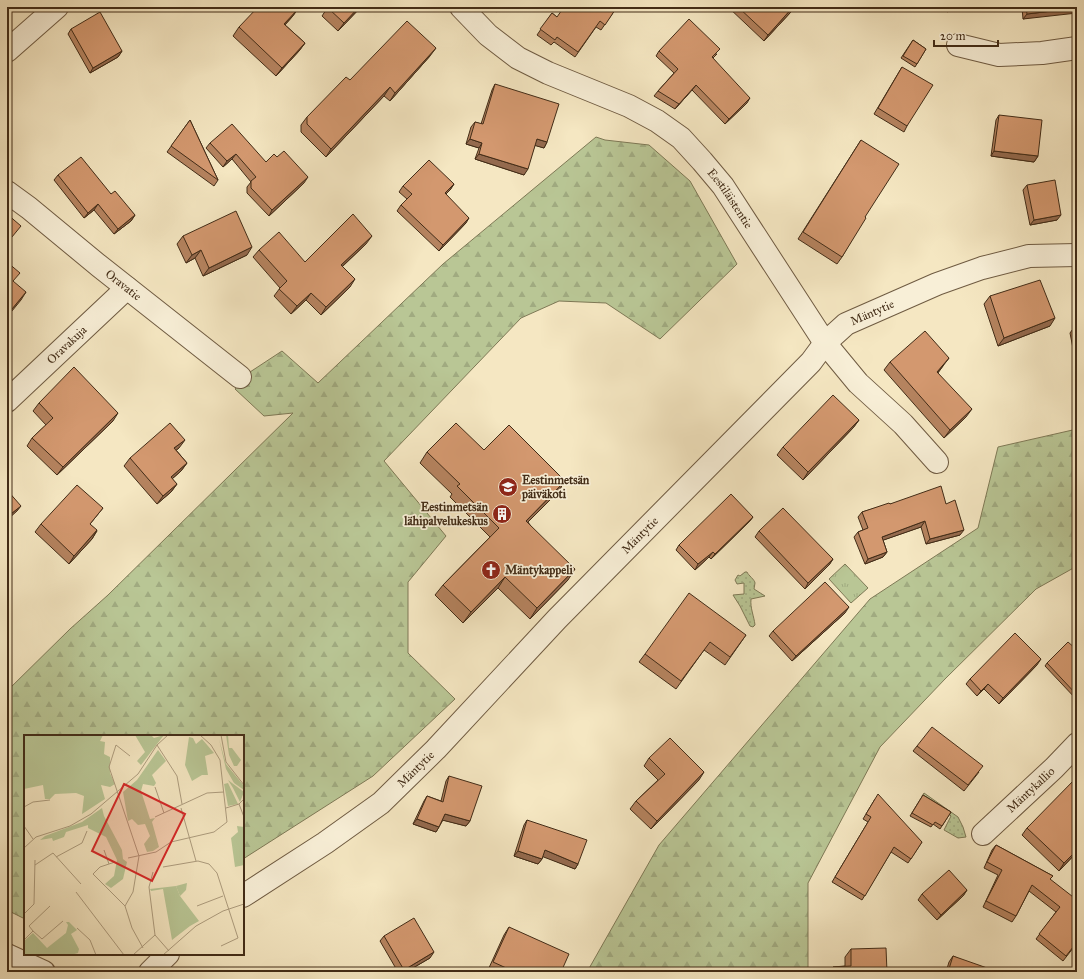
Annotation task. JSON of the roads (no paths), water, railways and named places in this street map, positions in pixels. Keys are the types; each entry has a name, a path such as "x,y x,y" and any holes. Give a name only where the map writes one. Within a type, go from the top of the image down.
{"street":[{"path":"7,51 57,7"},
{"name":"Eestiläistentie","path":"461,7 488,35 518,58 548,73 629,106 657,121 681,138 723,186 825,343 858,384 903,424 937,462"},
{"path":"958,45 999,55 1042,53 1077,48"},
{"name":"Oravatie","path":"7,192 240,377"},
{"name":"Mäntytie","path":"244,895 325,843 381,803 436,750 558,619 811,362 825,343 846,324 937,284 982,268 1029,256 1077,255"},
{"name":"Oravakuja","path":"7,401 127,288"},
{"name":"Mäntykallio","path":"983,834 1054,768 1077,744"},
{"path":"150,972 167,955"},
{"path":"7,956 44,972"}],"place":[{"name":"Eestinmetsän päiväkoti","path":"508,487"},
{"name":"Eestinmetsän lähipalvelukeskus","path":"502,514"},
{"name":"Mäntykappeli","path":"491,570"}]}
